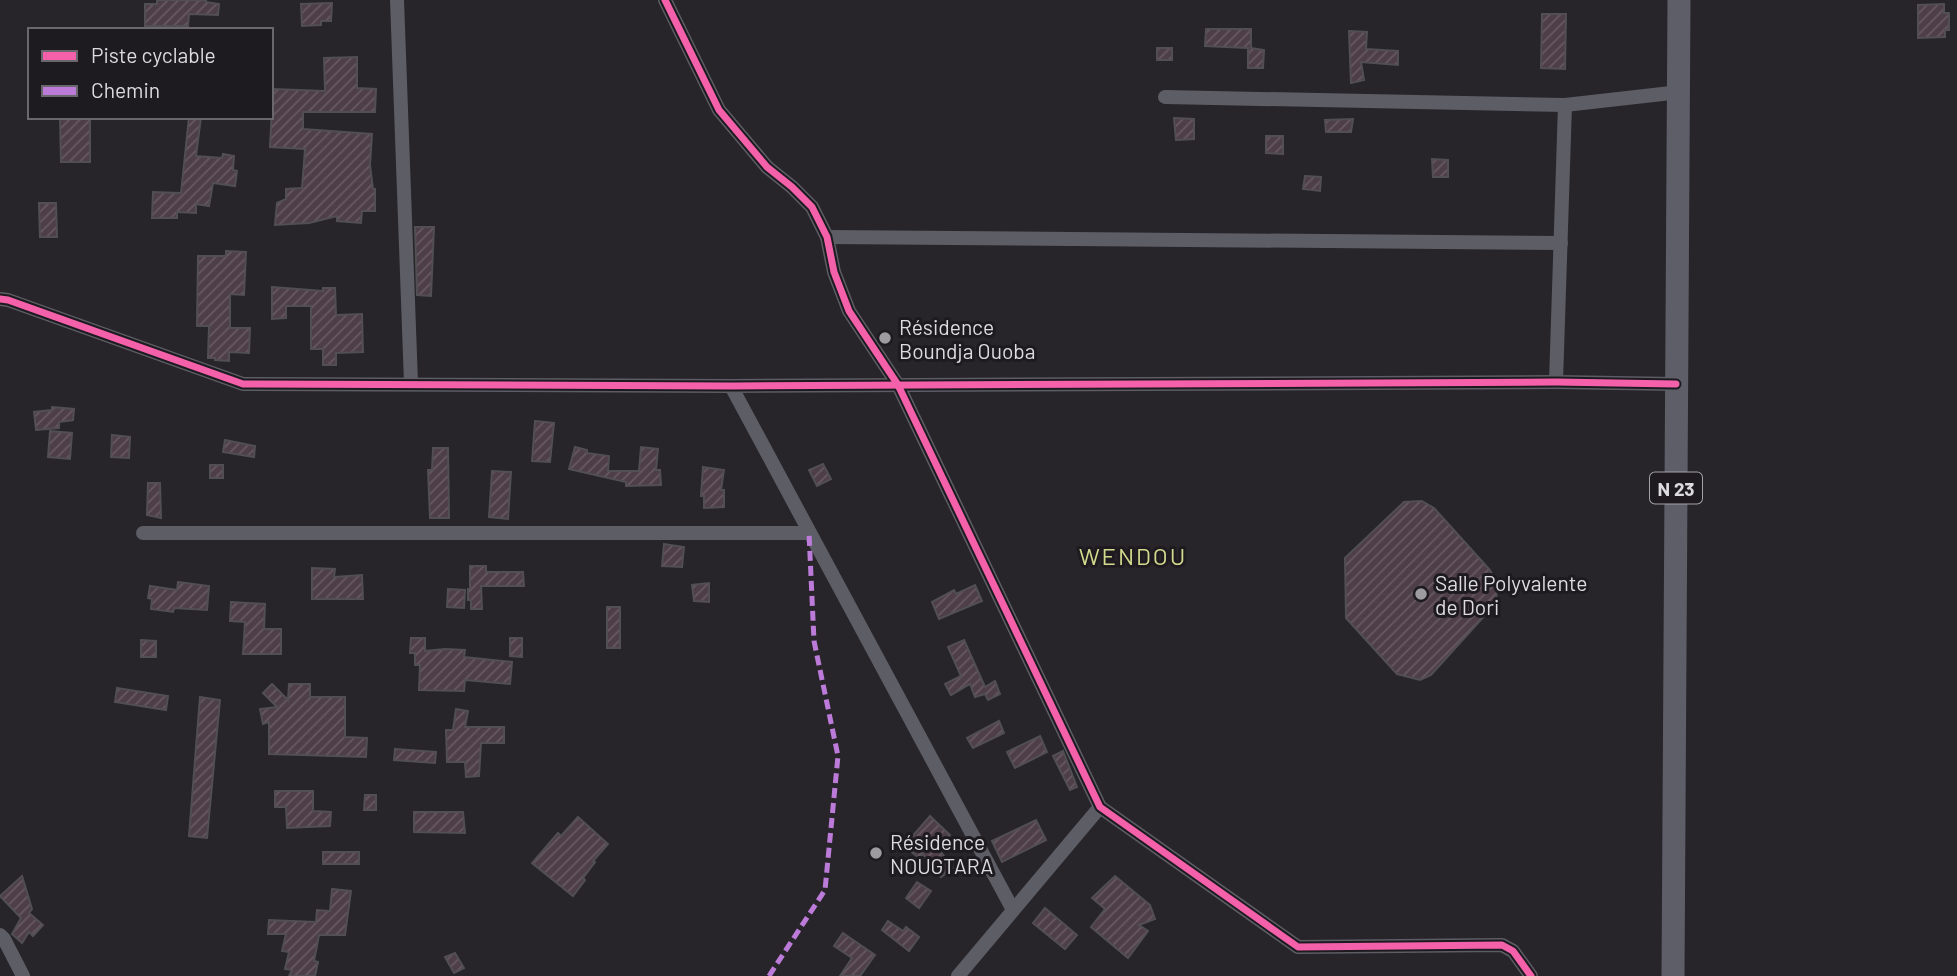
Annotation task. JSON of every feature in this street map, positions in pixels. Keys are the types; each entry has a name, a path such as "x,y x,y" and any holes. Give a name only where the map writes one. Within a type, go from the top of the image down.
{"main road":[{"name":"N 23","path":"1673,976 1679,0"}],"street":[{"path":"397,0 411,383"},
{"path":"666,0 719,110 766,167 812,207 827,237 834,272 849,311 898,385 1100,807 1298,947 1502,946 1513,951 1531,976"},
{"path":"1165,97 1565,105 1680,92"},
{"path":"1556,382 1565,105"},
{"path":"827,237 1560,243"},
{"path":"0,299 243,384 1676,384"},
{"path":"731,386 1013,911"},
{"path":"143,533 809,533"},
{"path":"958,976 1100,807"},
{"path":"0,935 23,976"}],"building":[{"path":"157,0 206,0 219,4 218,15 189,14 188,26 145,26 145,4 157,4"},
{"path":"332,3 331,21 321,21 321,25 302,26 301,4"},
{"path":"1944,4 1944,13 1949,13 1949,30 1945,30 1945,37 1918,38 1918,5"},
{"path":"1542,14 1566,14 1565,69 1541,68"},
{"path":"1206,29 1251,29 1251,48 1264,50 1263,68 1248,68 1248,48 1205,46"},
{"path":"1349,31 1367,32 1366,49 1398,51 1398,65 1361,62 1364,80 1351,83"},
{"path":"1157,48 1172,48 1172,60 1157,60"},
{"path":"357,57 357,88 376,89 375,112 303,112 303,129 372,134 370,165 375,189 375,211 362,211 361,223 337,221 337,216 309,223 275,225 277,203 286,199 286,189 302,188 305,149 270,147 273,89 325,91 324,58"},
{"path":"1174,118 1194,119 1194,139 1176,140"},
{"path":"60,119 90,119 90,162 61,162"},
{"path":"189,119 201,119 196,156 234,156 233,170 237,171 235,186 213,183 209,206 196,204 196,213 177,212 177,218 152,218 153,192 181,193"},
{"path":"1353,119 1351,132 1326,132 1325,120"},
{"path":"1266,136 1283,136 1283,154 1266,153"},
{"path":"1432,159 1448,160 1448,177 1433,177"},
{"path":"1305,176 1321,177 1320,191 1303,189"},
{"path":"39,203 56,203 57,237 40,237"},
{"path":"415,227 434,227 431,296 417,295"},
{"path":"226,251 246,252 244,295 230,294 230,328 250,328 249,353 229,352 229,361 208,358 209,326 197,326 198,256 226,256"},
{"path":"272,287 323,291 323,288 335,288 336,315 362,314 363,352 336,353 336,365 323,365 323,349 311,349 311,306 286,306 286,318 272,319"},
{"path":"52,407 74,409 73,420 59,422 59,428 36,430 34,412 52,410"},
{"path":"535,421 554,423 550,462 532,461"},
{"path":"50,431 72,433 70,459 48,457"},
{"path":"112,435 130,437 129,458 111,457"},
{"path":"225,440 255,446 254,457 223,452"},
{"path":"575,447 587,450 587,453 609,456 608,471 639,471 641,447 658,449 656,470 660,470 661,485 626,486 626,482 569,469"},
{"path":"433,448 448,448 449,518 430,518 428,470 432,470"},
{"path":"823,464 831,479 817,486 809,470"},
{"path":"210,465 223,465 223,478 210,478"},
{"path":"703,467 724,470 721,490 724,490 724,507 704,508 704,496 701,496"},
{"path":"492,471 511,472 508,519 489,517"},
{"path":"148,483 160,483 161,518 147,515"},
{"name":"Salle Polyvalente de Dori","path":"1422,501 1434,508 1490,570 1497,585 1496,603 1431,675 1420,680 1397,674 1346,618 1345,558 1404,502"},
{"path":"664,544 684,547 682,567 662,566"},
{"path":"470,566 486,566 486,572 523,572 524,586 481,586 482,609 471,609 471,600 468,600"},
{"path":"312,568 335,569 334,577 362,575 363,599 312,599"},
{"path":"178,582 209,586 207,610 174,608 173,612 151,609 152,599 148,598 150,586 177,590"},
{"path":"709,583 709,602 694,601 692,585"},
{"path":"975,585 982,601 939,619 932,602 954,590 956,594"},
{"path":"448,589 465,590 464,608 447,607"},
{"path":"231,602 265,604 264,629 281,629 281,654 243,654 245,622 230,621"},
{"path":"607,607 620,607 620,648 607,648"},
{"path":"411,638 425,638 425,651 465,650 464,657 512,662 510,684 465,680 464,691 419,690 420,665 415,665 415,653 410,653"},
{"path":"510,638 522,638 522,657 510,656"},
{"path":"141,640 156,641 156,657 141,657"},
{"path":"964,640 985,687 995,681 1000,694 988,700 985,694 975,697 970,684 951,695 945,684 961,676 948,647"},
{"path":"272,684 288,700 289,684 310,684 310,697 345,697 345,737 367,738 366,757 269,754 269,722 263,724 260,709 277,707 263,693"},
{"path":"117,688 168,696 166,710 115,702"},
{"path":"200,697 220,700 207,838 189,836"},
{"path":"456,709 468,711 465,727 504,727 504,743 481,743 479,776 466,777 465,762 447,762 446,730 453,730"},
{"path":"999,721 1004,733 973,748 967,738"},
{"path":"1040,736 1047,752 1015,768 1007,752"},
{"path":"395,749 436,752 435,763 394,760"},
{"path":"1063,751 1077,787 1070,790 1053,756"},
{"path":"275,791 313,791 313,811 331,812 330,826 287,828 286,807 275,807"},
{"path":"365,795 376,795 376,810 364,810"},
{"path":"414,812 463,812 465,833 414,832"},
{"path":"930,816 950,835 938,848 953,868 941,877 923,854 919,858 904,846"},
{"path":"578,817 608,844 593,861 595,862 583,878 585,880 573,896 532,863 558,833 561,836"},
{"path":"1036,820 1046,840 1002,862 992,841"},
{"path":"323,852 359,852 359,864 323,864"},
{"path":"22,876 32,909 29,913 43,925 33,936 29,932 22,943 12,934 21,918 0,896"},
{"path":"1115,876 1150,905 1155,919 1139,925 1148,931 1128,958 1091,927 1105,909 1092,898"},
{"path":"917,882 931,891 919,908 906,898"},
{"path":"332,889 351,891 345,935 319,935 314,961 318,962 315,976 289,976 292,970 285,969 289,952 282,951 286,934 268,934 269,920 316,922 317,910 330,911"},
{"path":"1045,908 1077,935 1065,949 1033,923"},
{"path":"888,921 903,931 906,927 919,937 909,951 882,930"},
{"path":"843,933 875,955 860,976 840,976 852,958 834,946"},
{"path":"455,953 464,968 454,973 445,957"}],"marked path":[{"path":"769,976 825,890 838,756 814,641 809,533"}],"cycle path":[{"path":"665,0 719,110 767,167 812,207 827,237 834,272 849,311 898,385 1100,807 1298,947 1502,945 1513,951 1531,976"},
{"path":"0,299 243,384 1676,384"}],"place":[{"name":"Résidence Boundja Ouoba","path":"885,338"},
{"name":"Salle Polyvalente de Dori","path":"1421,594"},
{"name":"Résidence NOUGTARA","path":"876,853"}],"district":[{"name":"WENDOU","path":"1133,555"}]}
